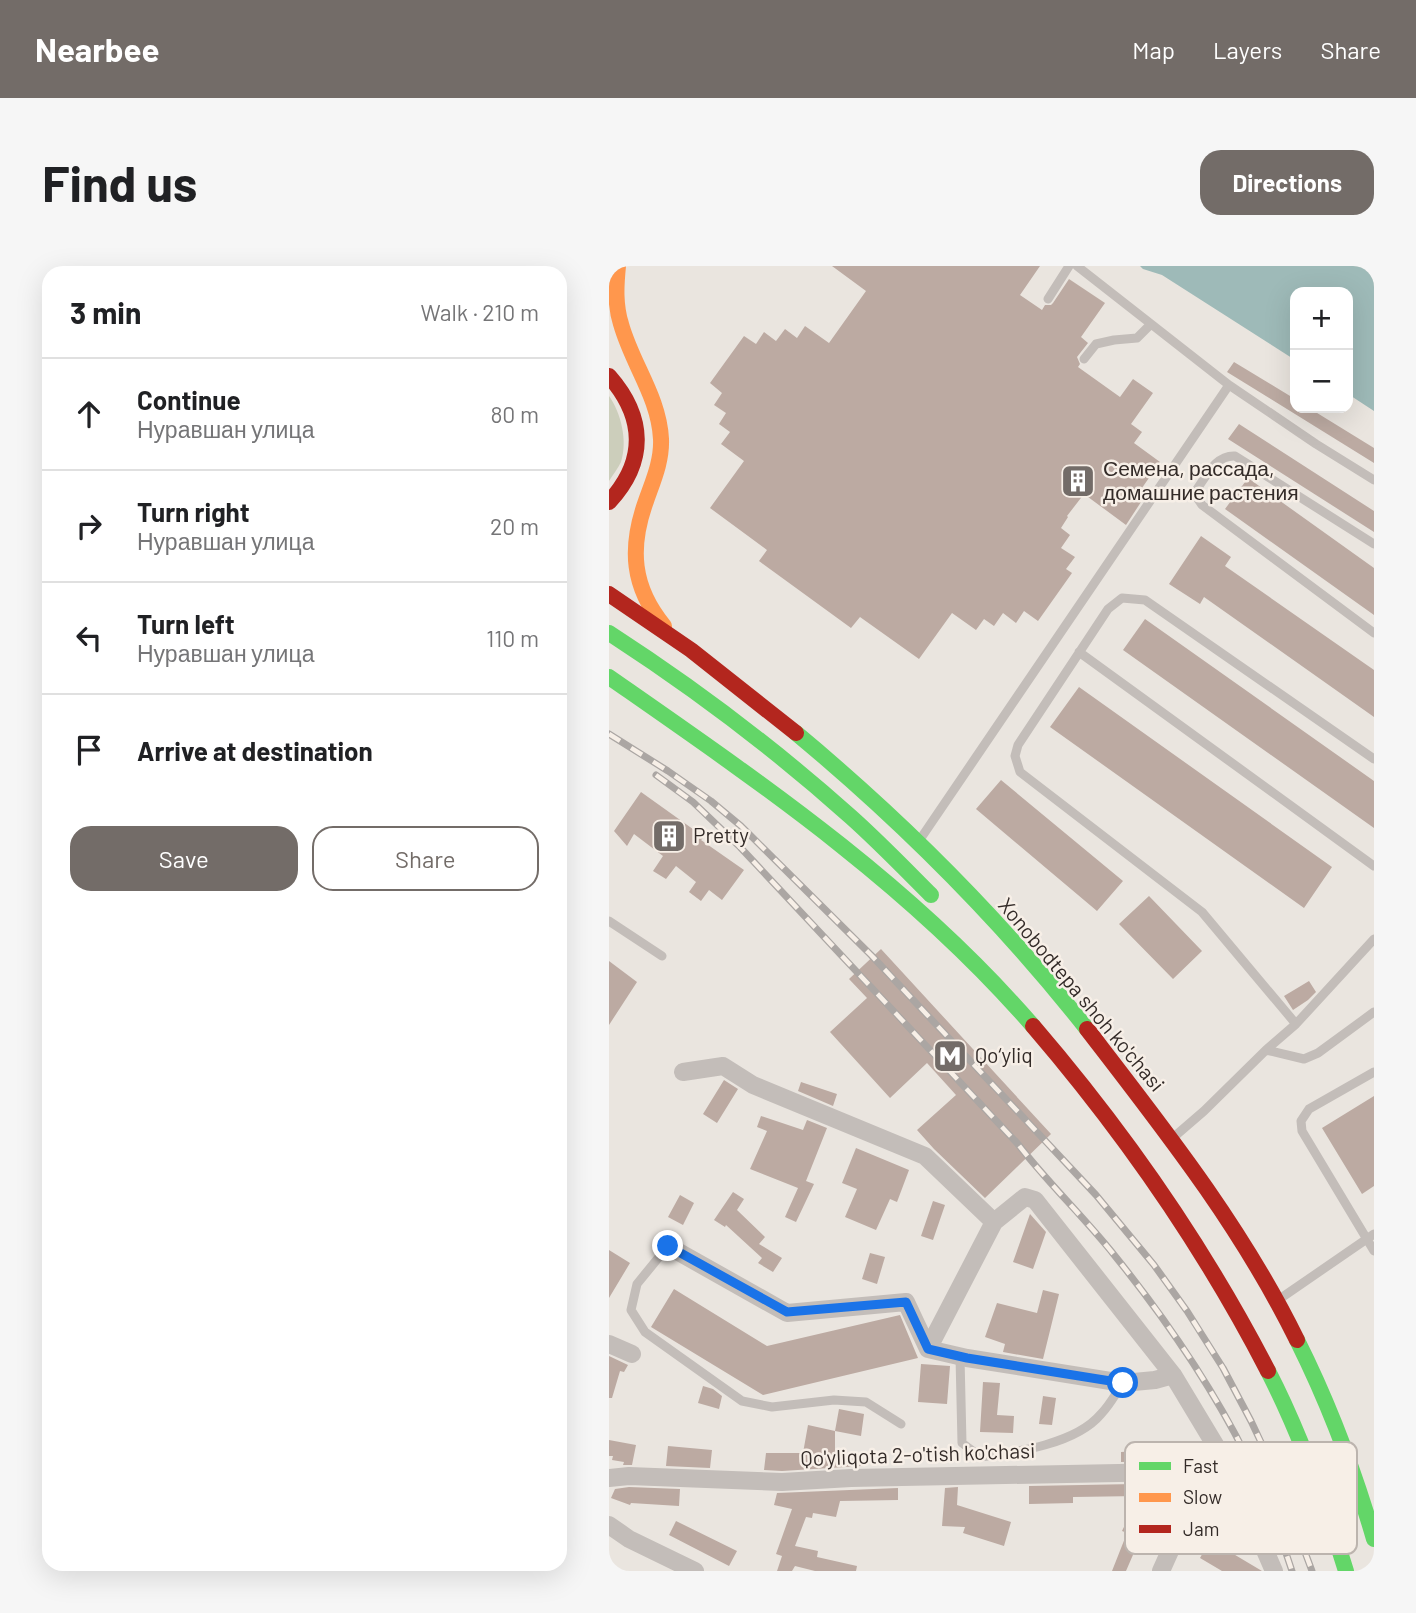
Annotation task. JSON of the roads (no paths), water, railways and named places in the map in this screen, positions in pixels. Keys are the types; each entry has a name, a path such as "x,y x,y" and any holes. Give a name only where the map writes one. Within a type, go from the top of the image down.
{"highway":[{"path":"618,266 616,292 619,318 626,340 652,396 661,440 657,470 636,534 636,574 656,617 688,648"},
{"path":"609,376 628,401 638,436 633,468 619,492 609,502"},
{"name":"Xonobodtepa shoh ko'chasi","path":"609,594 688,648 824,756 918,842 1022,951 1171,1139 1227,1218 1300,1344 1341,1442"},
{"path":"609,632 745,730 816,788 885,849 939,902"},
{"path":"609,677 794,807 840,843 950,938 1053,1050"},
{"path":"973,942 1053,1050 1124,1139 1201,1250 1237,1311 1302,1442"},
{"name":"Xonobodtepa shoh ko'chasi","path":"1357,1485 1374,1539"},
{"path":"1341,1554 1346,1571"}],"street":[{"path":"683,1072 723,1066 753,1086 925,1156 994,1222"},
{"path":"928,1349 994,1222 1025,1197 1035,1200 1173,1374 1214,1442"},
{"path":"668,1246 787,1312 906,1302 928,1349"},
{"path":"609,1344 632,1354"},
{"path":"928,1349 960,1357 1123,1383 1155,1380 1173,1374"},
{"name":"Qo'yliqota 2-o'tish ko'chasi","path":"609,1478 629,1476 782,1482 851,1478 1125,1473"},
{"path":"609,1525 629,1539 695,1571"},
{"path":"1161,1571 1169,1554"},
{"path":"1267,1554 1274,1571"}],"lane":[{"path":"1048,299 1069,266"},
{"path":"1077,266 1229,385 1374,480"},
{"path":"1084,359 1096,344 1137,338 1151,324"},
{"path":"918,842 1229,385"},
{"path":"1374,544 1235,456 1226,456 1217,461 1197,489 1202,505 1374,633"},
{"path":"1296,1024 1202,912 1020,772 1014,756 1018,745 1108,609 1122,598 1145,600 1374,759"},
{"path":"1080,652 1374,866"},
{"path":"609,921 662,956"},
{"path":"1171,1139 1296,1024 1374,939"},
{"path":"1266,1050 1304,1059 1318,1053 1374,1012"},
{"path":"1374,1072 1308,1110 1301,1121 1302,1130 1370,1236 1374,1251"},
{"path":"1277,1301 1370,1236"},
{"path":"668,1246 638,1284 631,1310 645,1332 742,1401 772,1407 834,1400 866,1402 901,1424"},
{"path":"960,1357 962,1443 981,1457 1020,1452 1078,1434 1101,1416 1123,1383"}],"water":[{"path":"1140,266 1374,266 1374,411 1353,397 1353,287 1290,287 1290,357 1162,275"}],"railway":[{"path":"609,734 668,771 741,826 871,955 1096,1195 1154,1265 1187,1311 1223,1368 1261,1442"},
{"path":"656,775 693,802 740,847 1017,1143 1091,1227 1152,1303 1218,1404 1239,1442"},
{"path":"1286,1554 1292,1571"},
{"path":"1306,1554 1312,1571"}],"place":[{"name":"Семена, рассада, домашние растения","path":"1078,481"},
{"name":"Pretty","path":"669,836"},
{"name":"Qo‘yliq","path":"950,1056"}]}
